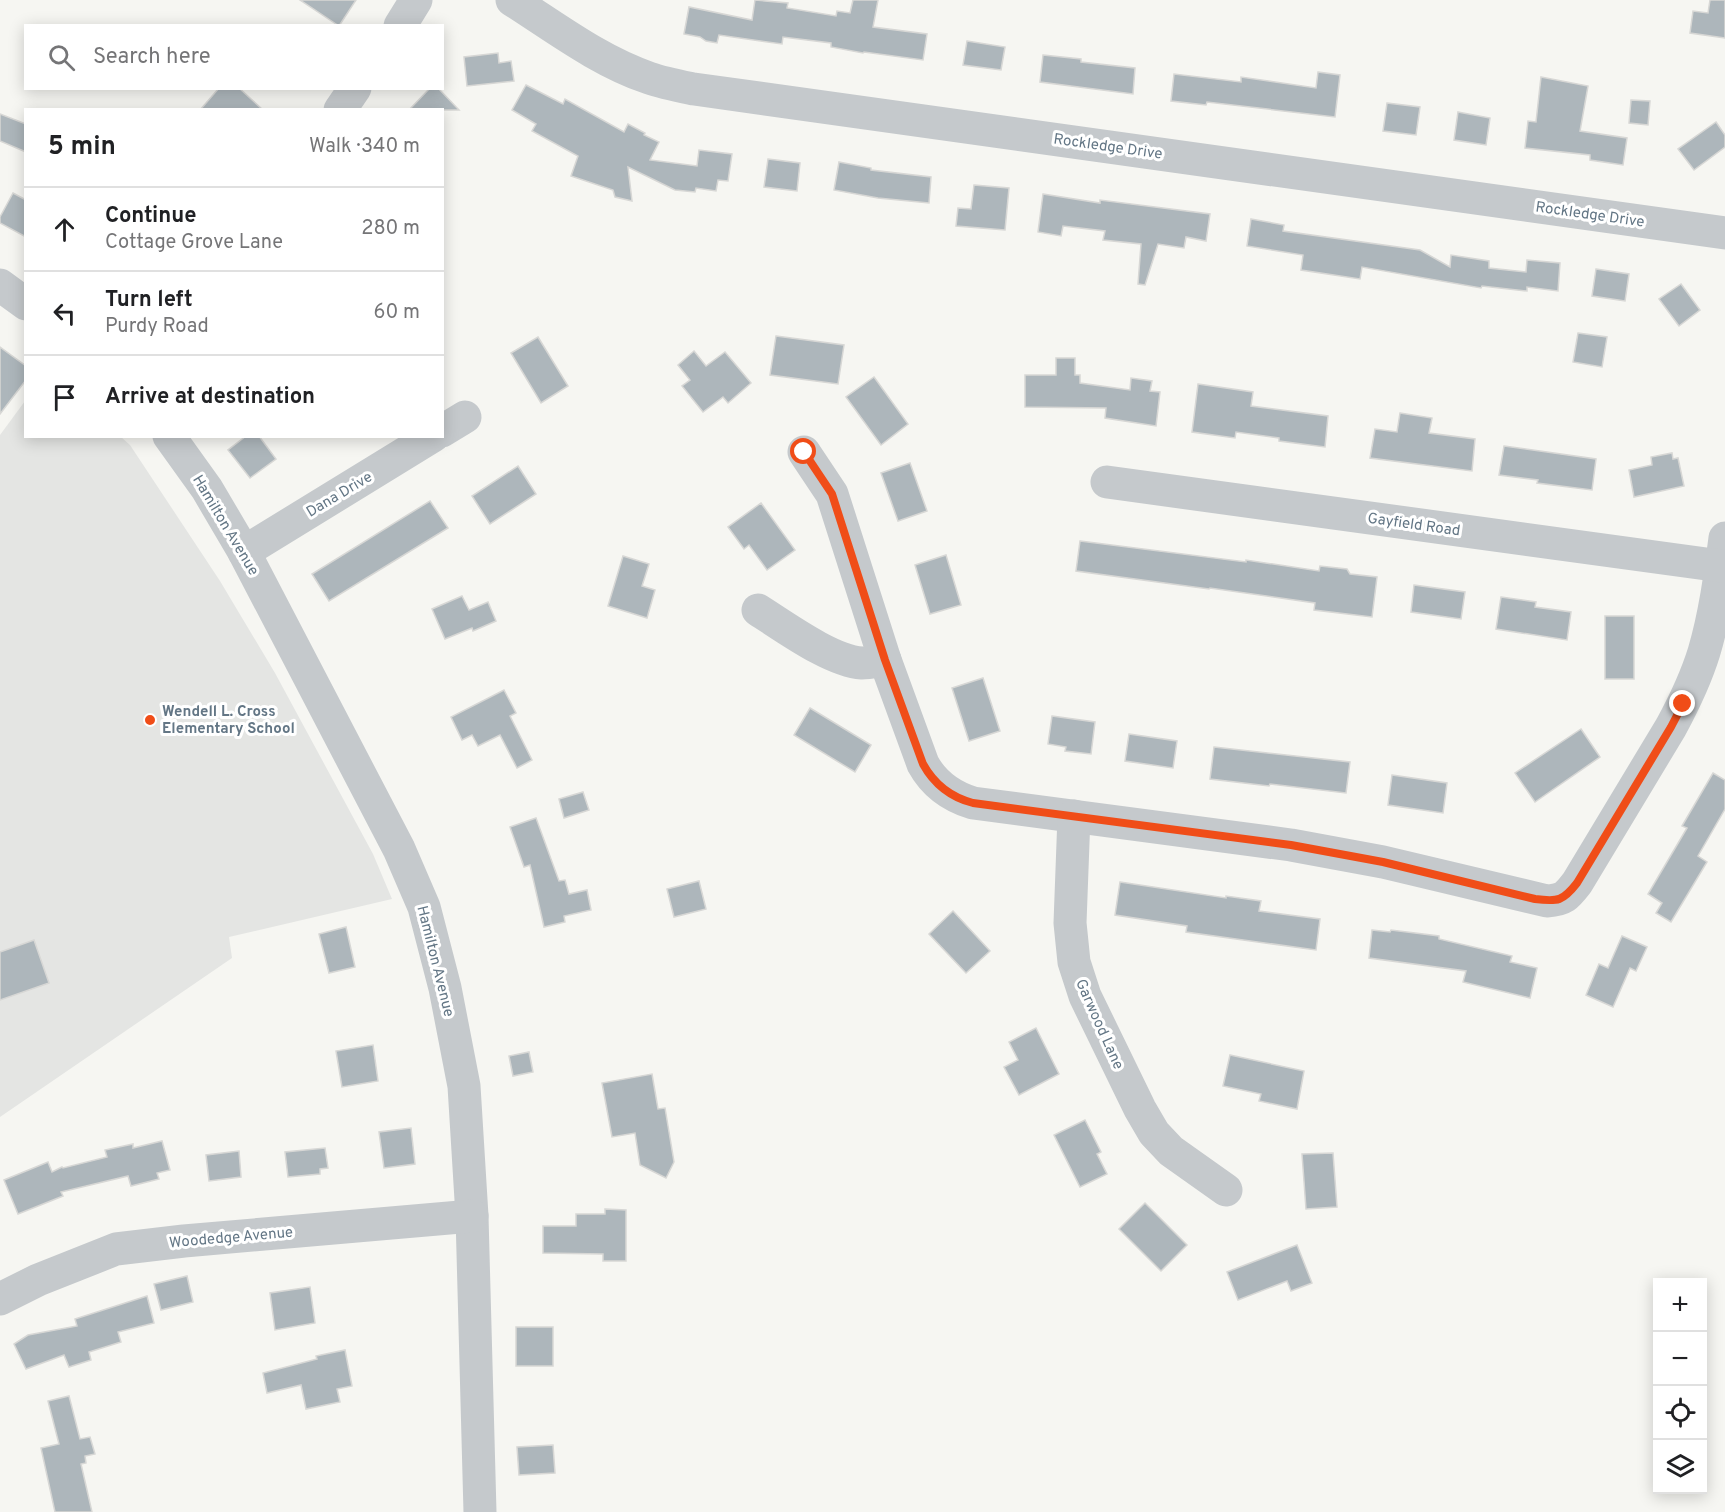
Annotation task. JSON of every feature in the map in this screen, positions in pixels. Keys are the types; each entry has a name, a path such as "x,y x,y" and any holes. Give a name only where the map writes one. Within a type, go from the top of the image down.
{"street":[{"path":"401,24 416,0"},
{"name":"Rockledge Drive","path":"512,0 583,46 619,66 651,79 685,87 1725,233"},
{"path":"341,108 355,90"},
{"path":"0,285 24,303"},
{"name":"Hamilton Avenue","path":"170,438 207,489 244,552 399,849 424,907 445,988 464,1086 472,1216 480,1512"},
{"name":"Dana Drive","path":"244,552 430,438"},
{"path":"804,452 832,494 885,660 923,764 937,784 960,799 973,803 1291,845 1383,862 1535,899 1560,900 1577,883 1671,727 1694,681 1704,653 1723,552"},
{"name":"Gayfield Road","path":"1107,482 1723,552"},
{"path":"758,610 837,656 863,663 885,660"},
{"name":"Garwood Lane","path":"1074,816 1070,923 1074,962 1085,996 1154,1133 1171,1151 1226,1190"},
{"name":"Woodedge Avenue","path":"0,1299 38,1280 116,1249 472,1216"}],"shaded area":[{"name":"Wendell L. Cross Elementary School","path":"24,402 24,438 122,438 130,445 220,581 275,673 373,854 392,899 229,937 232,958 0,1117 0,435"}],"building":[{"path":"300,0 356,0 340,24 336,24"},
{"path":"755,0 788,3 787,8 836,16 837,11 850,13 853,0 878,0 873,27 927,34 923,60 863,53 831,47 831,43 783,37 782,44 719,35 717,43 684,34 689,7 752,20"},
{"path":"1710,0 1725,0 1725,38 1690,33 1693,11 1708,13"},
{"path":"967,41 1005,47 1001,70 963,65"},
{"path":"498,53 499,63 511,61 514,81 467,86 464,57"},
{"path":"1043,55 1135,68 1133,94 1040,82"},
{"path":"1318,72 1340,75 1335,117 1207,102 1206,105 1171,101 1174,74 1241,82 1241,77 1316,88"},
{"path":"1541,77 1588,86 1580,131 1627,138 1623,165 1590,160 1590,155 1525,148 1528,121 1536,122"},
{"path":"526,85 563,104 565,99 624,132 628,124 645,133 644,135 659,142 650,160 697,166 699,150 732,154 728,181 718,180 716,191 696,188 695,192 675,190 628,167 632,201 615,197 613,190 571,176 578,156 532,131 536,124 512,110"},
{"path":"217,90 241,90 261,108 202,108"},
{"path":"428,90 440,90 459,110 444,110 444,108 411,108"},
{"path":"1631,100 1650,101 1648,125 1629,123"},
{"path":"1387,103 1420,107 1416,135 1383,131"},
{"path":"1458,112 1490,118 1486,145 1454,140"},
{"path":"0,114 24,123 24,151 0,141"},
{"path":"1716,122 1725,135 1725,147 1694,170 1678,149"},
{"path":"768,159 800,163 797,191 764,187"},
{"path":"839,162 871,168 871,170 931,177 929,203 878,198 834,190"},
{"path":"974,185 1009,188 1005,230 956,226 958,208 971,209"},
{"path":"13,193 24,199 24,236 0,223 0,217"},
{"path":"1043,194 1100,203 1100,200 1210,214 1206,241 1186,237 1184,248 1158,244 1145,285 1138,284 1141,244 1103,240 1105,231 1063,226 1061,236 1038,232"},
{"path":"1251,219 1284,225 1283,231 1420,250 1450,267 1451,255 1489,261 1489,268 1526,272 1527,260 1560,263 1558,291 1527,287 1527,291 1482,286 1481,288 1362,267 1360,279 1301,270 1303,255 1247,246"},
{"path":"1596,269 1629,274 1625,301 1592,296"},
{"path":"1681,284 1700,310 1679,326 1659,299"},
{"path":"1578,333 1607,337 1602,367 1573,362"},
{"path":"776,336 844,345 838,384 770,375"},
{"path":"538,337 568,386 541,403 511,353"},
{"path":"0,347 24,365 24,383 0,414"},
{"path":"694,351 706,366 725,352 751,383 728,403 723,397 703,412 682,386 690,380 678,365"},
{"path":"1056,358 1075,358 1075,375 1080,375 1080,383 1130,390 1131,378 1152,381 1150,391 1160,392 1156,426 1105,418 1106,408 1025,407 1025,375 1056,375"},
{"path":"874,377 908,424 881,445 846,397"},
{"path":"1198,384 1253,392 1251,406 1328,416 1325,447 1236,432 1235,438 1192,432"},
{"path":"1400,413 1432,418 1429,433 1475,439 1472,471 1370,458 1375,429 1397,432"},
{"path":"243,438 260,438 276,459 250,478 228,450"},
{"path":"1504,446 1596,459 1592,490 1537,483 1538,480 1499,475"},
{"path":"1672,453 1673,459 1678,458 1684,486 1634,497 1629,470 1652,465 1651,457"},
{"path":"910,463 927,511 898,521 881,473"},
{"path":"518,466 536,494 490,524 472,496"},
{"path":"430,501 448,528 329,601 312,574"},
{"path":"761,503 795,550 767,570 749,545 744,549 728,527"},
{"path":"1080,541 1246,562 1246,560 1319,571 1320,566 1347,569 1350,574 1377,577 1372,617 1314,610 1315,603 1076,571"},
{"path":"946,555 961,605 930,614 915,565"},
{"path":"623,556 649,564 642,586 655,590 647,618 608,606"},
{"path":"1414,585 1465,592 1461,619 1411,612"},
{"path":"462,596 469,610 488,602 496,621 445,639 432,609"},
{"path":"1501,597 1536,602 1535,607 1571,612 1567,640 1496,629"},
{"path":"1605,616 1634,616 1634,679 1605,679"},
{"path":"983,678 1000,731 969,741 952,688"},
{"path":"504,690 516,713 510,716 532,760 517,768 500,735 478,746 472,735 462,740 451,717"},
{"path":"810,708 871,745 855,772 794,735"},
{"path":"1052,716 1095,722 1091,754 1065,751 1066,747 1048,744"},
{"path":"1581,729 1600,757 1535,802 1515,773"},
{"path":"1129,734 1177,741 1173,768 1125,761"},
{"path":"1214,747 1350,762 1346,793 1210,779"},
{"path":"1713,773 1725,780 1725,809 1698,856 1707,862 1671,922 1656,913 1662,903 1648,894 1687,828 1682,826"},
{"path":"1392,775 1447,783 1443,813 1388,805"},
{"path":"583,792 589,810 564,818 559,799"},
{"path":"536,818 559,881 565,880 569,894 587,890 591,910 564,916 565,922 544,927 530,865 524,867 510,827"},
{"path":"699,881 706,909 674,917 667,889"},
{"path":"1120,882 1261,901 1259,911 1320,919 1316,950 1186,932 1187,926 1115,915"},
{"path":"953,911 990,951 966,973 929,934"},
{"path":"346,927 355,967 329,973 319,934"},
{"path":"1372,930 1439,936 1439,939 1512,956 1510,962 1537,968 1530,998 1463,982 1466,971 1369,958"},
{"path":"1622,936 1647,947 1636,971 1630,968 1613,1007 1586,995 1599,964 1608,968"},
{"path":"34,940 49,983 0,1000 0,952"},
{"path":"1036,1028 1059,1074 1019,1095 1004,1067 1018,1060 1009,1042"},
{"path":"373,1045 378,1081 342,1087 336,1051"},
{"path":"529,1052 533,1072 513,1076 509,1056"},
{"path":"1230,1055 1304,1071 1297,1109 1259,1101 1261,1094 1223,1086"},
{"path":"652,1074 658,1109 665,1108 674,1162 666,1178 640,1165 635,1133 612,1137 602,1083"},
{"path":"1085,1120 1101,1152 1097,1154 1107,1174 1080,1187 1054,1135"},
{"path":"411,1128 415,1164 384,1168 379,1132"},
{"path":"162,1141 170,1170 157,1173 159,1179 131,1186 128,1176 61,1192 63,1196 18,1214 4,1180 48,1162 52,1172 62,1167 107,1157 105,1150 133,1144 133,1148"},
{"path":"325,1148 328,1168 320,1169 320,1174 288,1177 285,1152"},
{"path":"239,1151 241,1177 209,1181 206,1155"},
{"path":"1333,1153 1337,1207 1306,1209 1302,1154"},
{"path":"1145,1203 1187,1245 1161,1271 1119,1229"},
{"path":"605,1209 626,1210 626,1261 603,1261 603,1254 543,1253 543,1226 576,1226 576,1214 605,1214"},
{"path":"1297,1245 1312,1283 1291,1291 1287,1281 1238,1300 1227,1272"},
{"path":"187,1276 193,1302 161,1310 154,1284"},
{"path":"310,1287 315,1323 275,1330 270,1293"},
{"path":"147,1296 154,1323 118,1332 121,1342 89,1352 91,1360 69,1367 64,1355 26,1369 14,1344 28,1335 77,1326 75,1319"},
{"path":"516,1327 553,1327 553,1366 516,1366"},
{"path":"345,1350 352,1386 337,1389 340,1402 306,1409 301,1385 267,1393 263,1373 317,1359 316,1356"},
{"path":"69,1396 80,1439 90,1437 95,1454 85,1456 86,1463 81,1464 92,1512 55,1512 41,1448 59,1444 48,1401"},
{"path":"553,1445 555,1473 519,1475 517,1447"}],"place":[{"name":"Wendell L. Cross Elementary School","path":"150,720"}],"route":[{"path":"804,452 832,494 885,660 923,764 937,784 960,799 973,803 1291,845 1383,862 1535,899 1560,900 1577,883 1683,704"}]}
